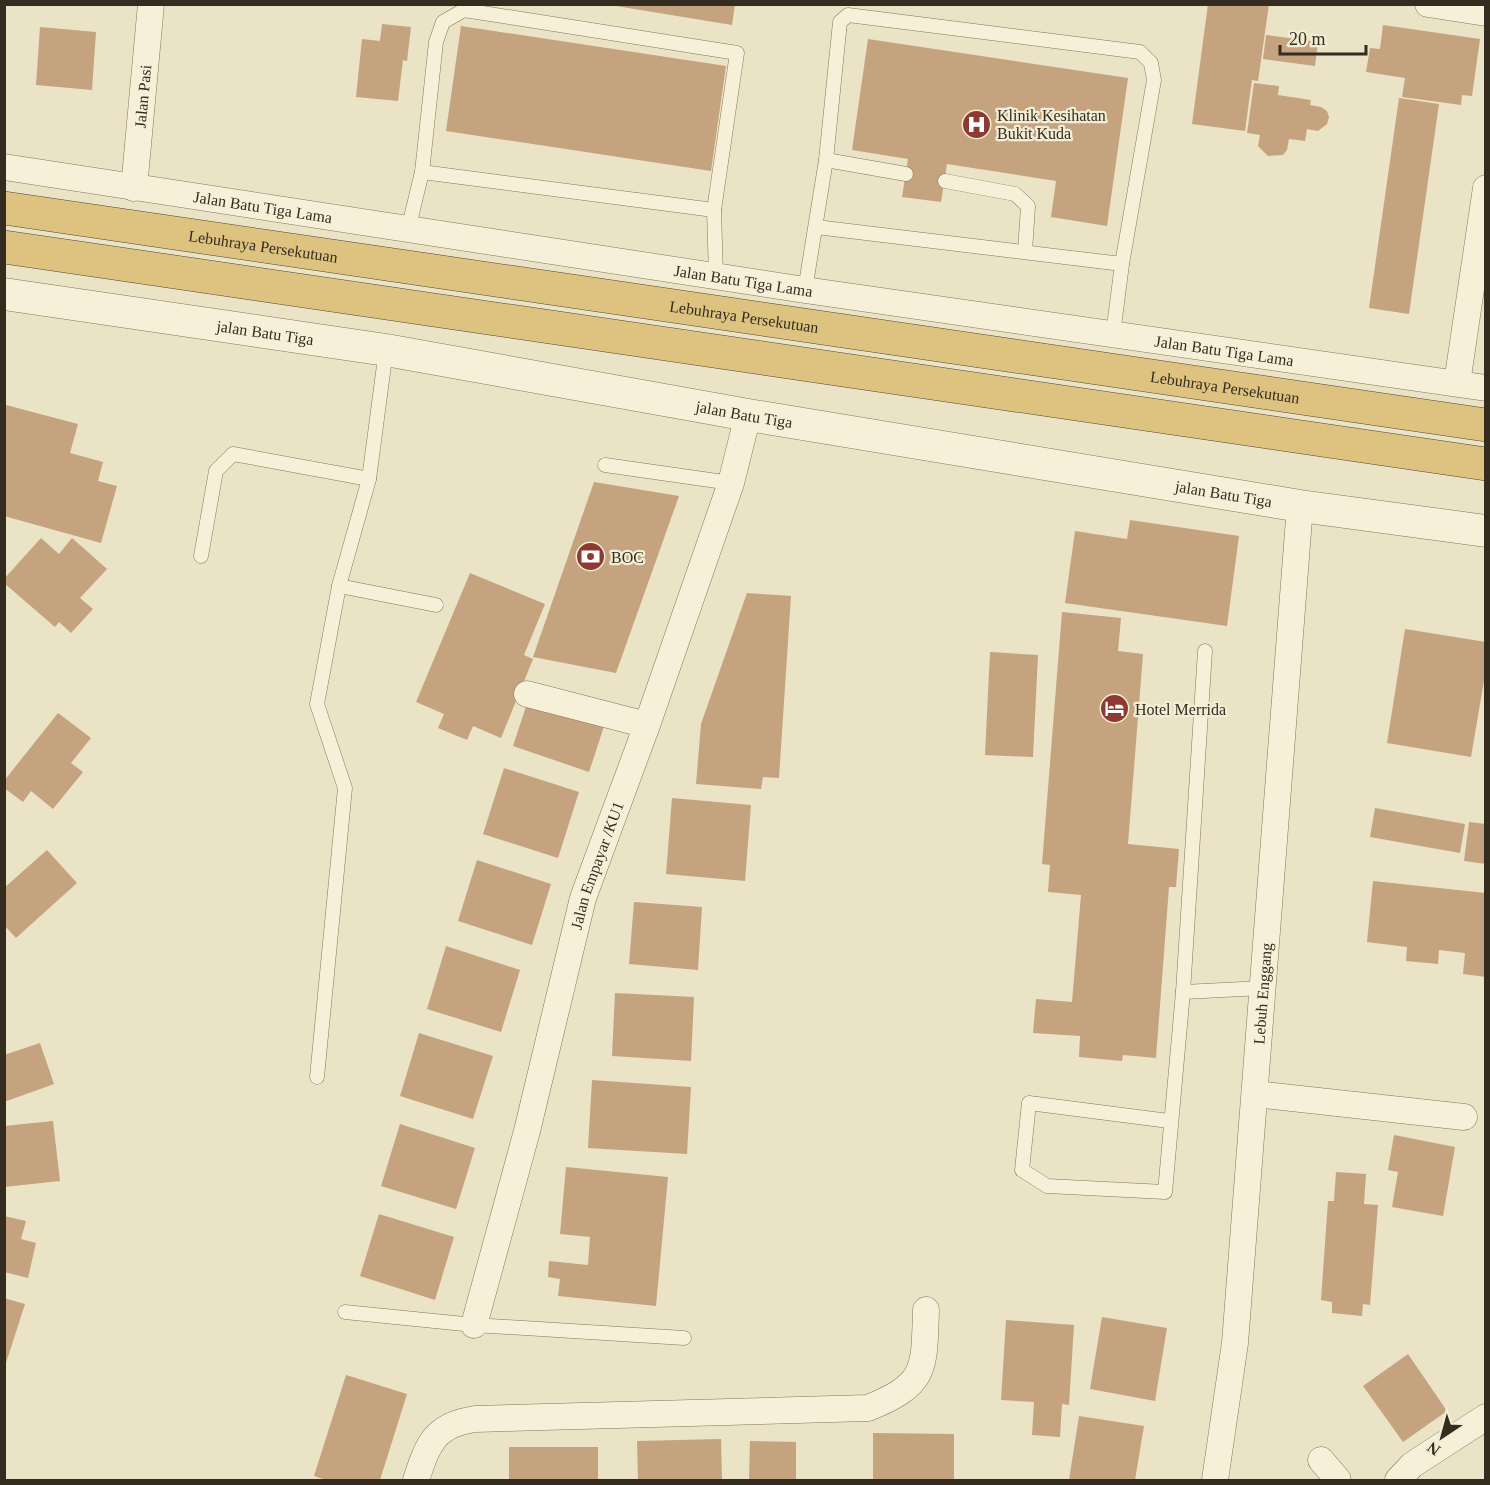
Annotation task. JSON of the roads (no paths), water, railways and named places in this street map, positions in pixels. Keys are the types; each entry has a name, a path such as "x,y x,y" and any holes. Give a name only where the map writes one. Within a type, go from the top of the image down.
{"highway":[{"name":"Lebuhraya Persekutuan","path":"4,208 1485,425"},
{"path":"4,247 1485,464"}],"street":[{"name":"Jalan Pasi","path":"134,188 151,4"},
{"path":"1428,4 1485,13"},
{"name":"Jalan Batu Tiga Lama","path":"4,168 805,290 1485,388"},
{"path":"1457,383 1485,188"},
{"name":"jalan Batu Tiga","path":"4,294 386,350 748,415 1300,506 1485,531"},
{"name":"Jalan Empayar /KU1","path":"474,1325 527,1131 583,898 647,725 731,483 748,415"},
{"name":"Lebuh Enggang","path":"1215,1480 1235,1343 1300,506"},
{"path":"527,694 647,725"},
{"path":"1255,1094 1464,1117"},
{"path":"416,1480 425,1452 438,1434 452,1422 475,1419 868,1408 896,1397 916,1381 925,1355 926,1310"},
{"path":"1398,1480 1412,1466 1485,1417"},
{"path":"1321,1460 1338,1480"}],"lane":[{"path":"408,230 422,172 436,42 443,22 464,10 737,53 714,210 716,276"},
{"path":"805,290 826,160 840,22 848,15 1140,52 1151,63 1154,80 1122,264 1113,334"},
{"path":"826,160 906,174"},
{"path":"422,172 714,210"},
{"path":"945,181 1015,194 1028,206 1025,251"},
{"path":"816,227 1122,264"},
{"path":"317,1077 345,788 317,704 339,586 369,478 386,350"},
{"path":"201,556 216,471 233,454 369,478"},
{"path":"605,465 731,483"},
{"path":"339,586 436,605"},
{"path":"1169,1121 1029,1103 1022,1170 1047,1186 1165,1192 1169,1121 1183,992 1205,651"},
{"path":"1183,992 1263,988"},
{"path":"345,1312 474,1325 684,1338"}],"place":[{"name":"Klinik Kesihatan Bukit Kuda","path":"976,124"},
{"name":"BOC","path":"590,557"},
{"name":"Hotel Merrida","path":"1114,709"}]}
